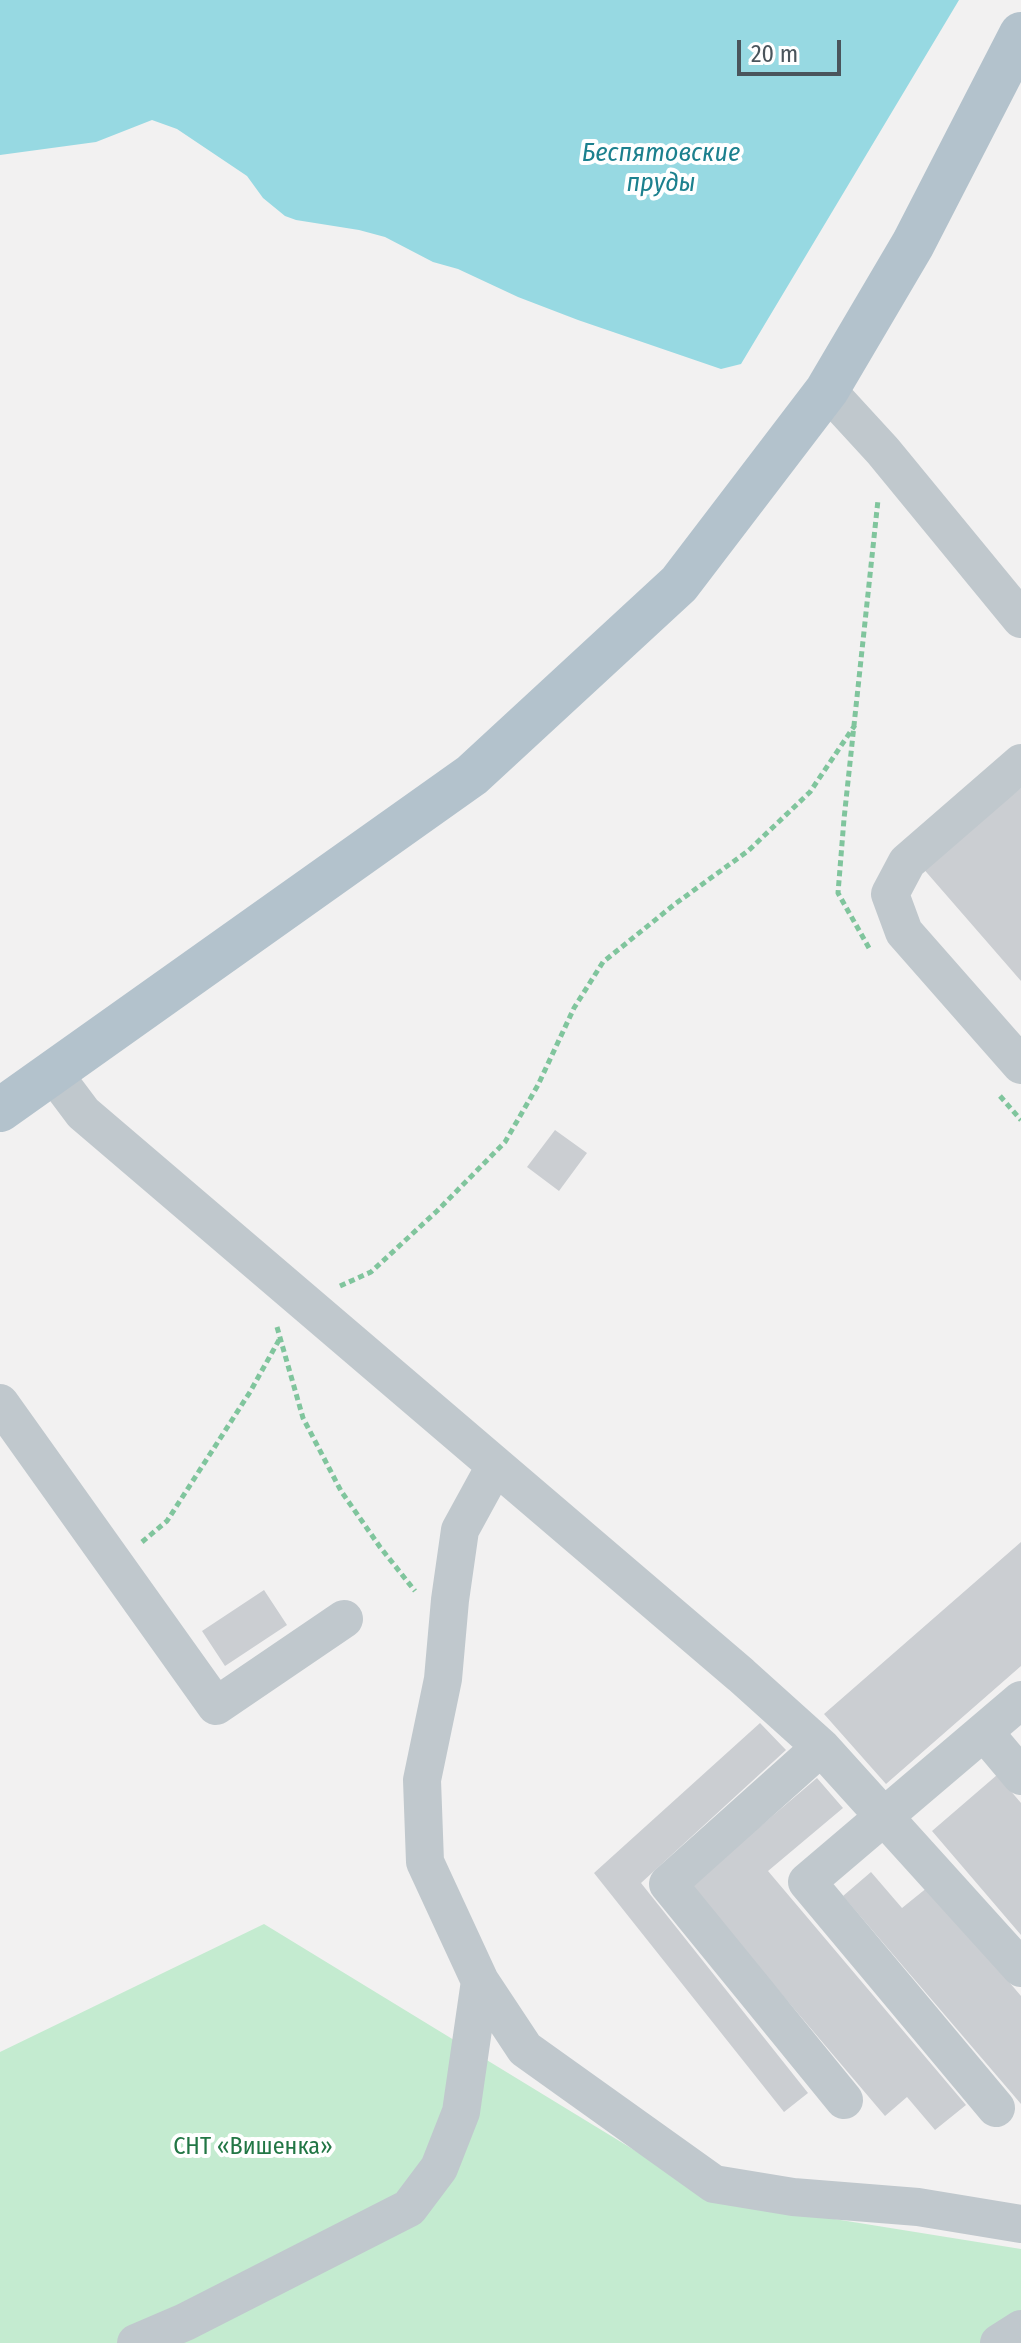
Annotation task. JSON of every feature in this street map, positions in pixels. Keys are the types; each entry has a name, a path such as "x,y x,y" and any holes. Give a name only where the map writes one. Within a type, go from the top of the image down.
{"main road":[{"path":"0,1110 472,775 679,584 827,390 913,244 1021,34"}],"street":[{"path":"827,390 883,451 1021,619"},
{"path":"1006,1076 904,932 890,894 907,862 1021,763"},
{"path":"53,1073 83,1113 290,1313 495,1466 821,1747 1021,1968"},
{"path":"0,1403 216,1706 344,1619"},
{"path":"495,1466 460,1530 443,1679 422,1780 425,1862 480,1981 525,2049 714,2184 793,2197 918,2207 1021,2224"},
{"path":"996,2108 807,1882 1021,1700"},
{"path":"984,1732 1021,1776"},
{"path":"821,1747 668,1884 844,2100"},
{"path":"136,2343 185,2322 409,2208 439,2168 461,2112 480,1981"},
{"path":"999,2343 1021,2329"}],"path":[{"path":"876,956 867,946 838,893 883,451"},
{"path":"115,1565 167,1521 250,1392 280,1339 290,1313 371,1272 505,1142 538,1085 574,1008 603,962 748,851 810,792 855,725"},
{"path":"1006,1076 1021,1120"},
{"path":"280,1339 303,1418 341,1491 447,1635"}],"green space":[{"name":"СНТ «Вишенка»","path":"264,1924 716,2200 1021,2249 1021,2343 0,2343 0,2052"}],"water":[{"name":"Беспятовские пруды","path":"0,0 959,0 741,364 721,369 518,297 458,269 433,262 385,237 285,216 263,198 247,176 177,129 152,120 96,142 0,155"}],"building":[{"path":"1021,788 1021,981 921,866"},
{"path":"555,1130 587,1153 559,1191 527,1167"},
{"path":"1021,1542 1021,1666 886,1784 824,1714"},
{"path":"264,1590 287,1625 225,1666 202,1631"},
{"path":"760,1723 786,1750 641,1883 808,2093 784,2112 594,1873"},
{"path":"997,1775 1021,1803 1021,1935 932,1831"},
{"path":"817,1778 843,1808 768,1871 966,2105 935,2130 907,2097 885,2116 690,1886"},
{"path":"871,1872 902,1908 928,1887 1021,1996 1021,2104 843,1896"}]}
